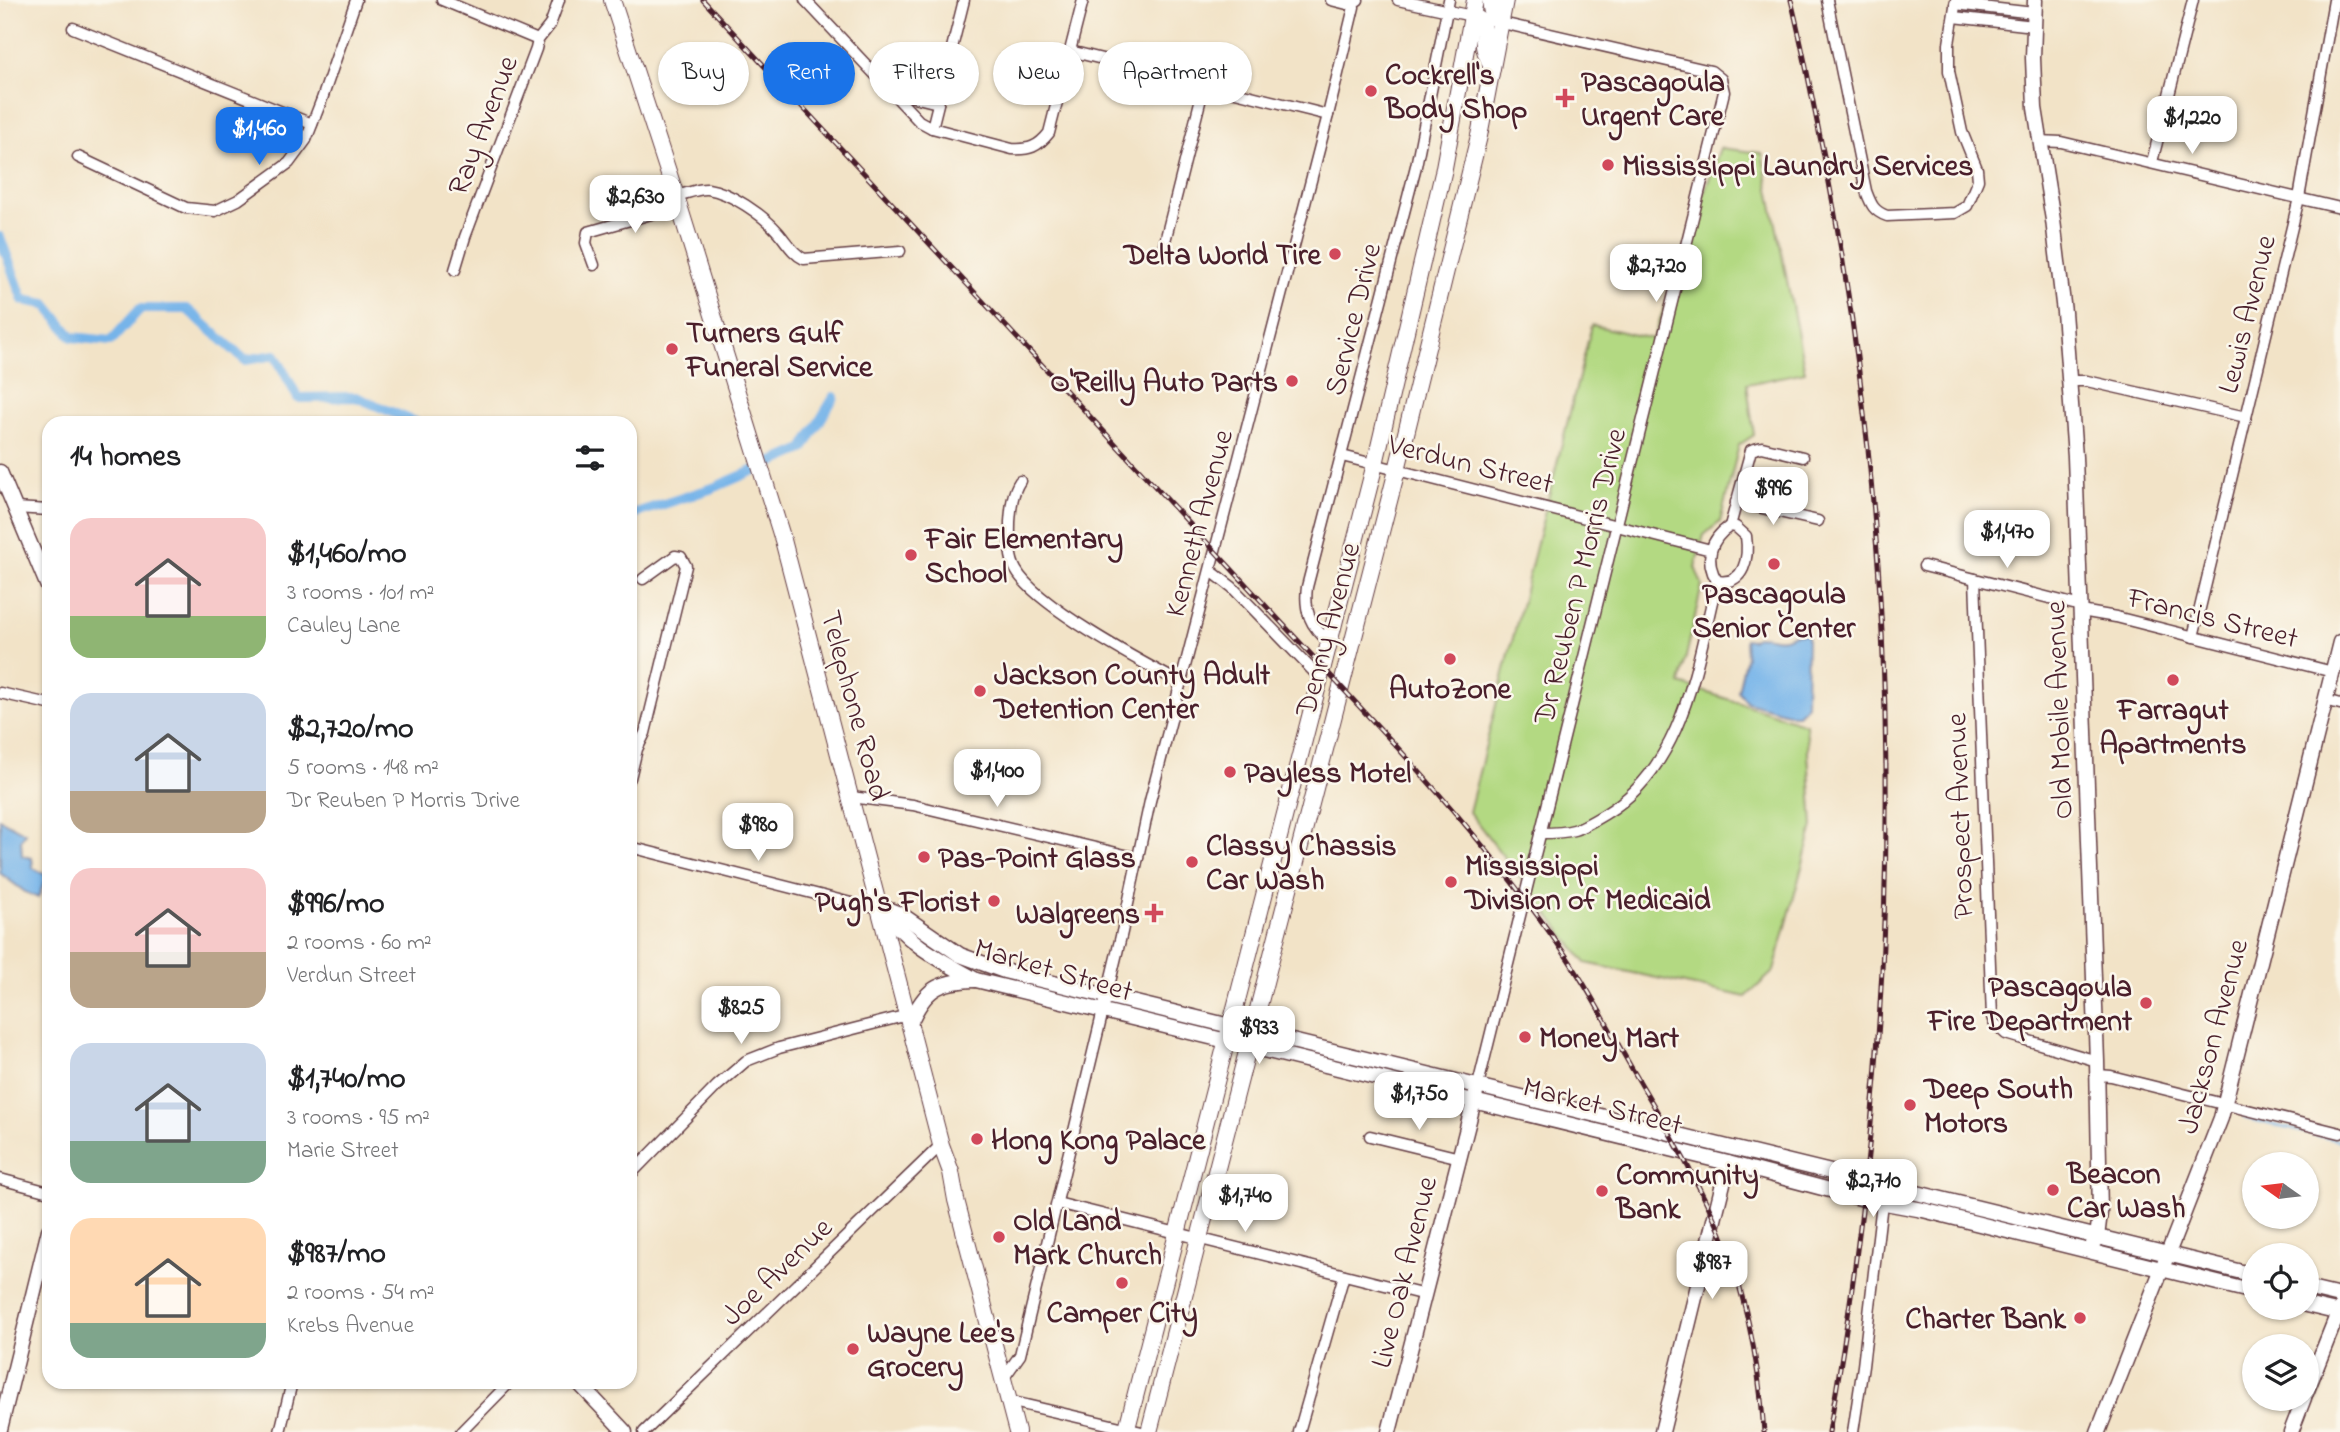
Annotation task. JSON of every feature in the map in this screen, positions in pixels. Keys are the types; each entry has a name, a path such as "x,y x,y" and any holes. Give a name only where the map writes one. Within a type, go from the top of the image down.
{"main road":[{"name":"Telephone Road","path":"612,0 678,201 783,540 881,906 941,1145 951,1172 1017,1432"},
{"path":"1491,0 1492,12 1496,20 1502,23"},
{"name":"Denny Avenue","path":"1149,1432 1397,470 1474,157 1505,0"},
{"path":"1474,8 1486,32 1484,47 1493,70"},
{"name":"Denny Avenue","path":"1132,1431 1177,1233 1227,1033 1375,464 1443,173 1474,8"},
{"name":"Old Mobile Avenue","path":"2034,13 2034,82 2039,141 2053,220 2070,381 2081,609 2101,1213 2097,1237 2089,1251"},
{"path":"0,471 42,572"},
{"name":"Jackson Avenue","path":"2098,1432 2225,1103 2333,702 2333,672 2340,642"},
{"name":"Market Street","path":"881,906 902,915 974,962 1104,1004"},
{"name":"Market Street","path":"881,906 896,928 914,943 976,980 1104,1004 1249,1038 1478,1085 2242,1272"},
{"path":"909,1019 927,992 956,981 976,980"},
{"name":"Market Street","path":"1249,1038 1474,1100 1882,1203 1923,1210 2242,1289"},
{"name":"Live Oak Avenue","path":"1389,1432 1478,1085"},
{"path":"1662,1432 1728,1163"},
{"path":"0,1429 42,1258"},
{"path":"2319,1291 2340,1296"},
{"path":"2319,1307 2340,1311 2319,1362"},
{"path":"585,1389 625,1432"},
{"path":"2291,1432 2299,1411"}],"street":[{"path":"78,157 186,208 215,211 238,200 289,163 306,140 356,0"},
{"path":"442,0 538,40"},
{"name":"Ray Avenue","path":"455,270 538,40 546,31 559,0"},
{"path":"805,0 869,68"},
{"path":"953,42 964,0"},
{"path":"1072,42 1083,0"},
{"path":"1331,0 1355,1"},
{"path":"1398,0 1474,8"},
{"path":"1827,0 1866,191 1871,205 1877,212 1887,216 1955,213 1967,206 1978,180 1977,169 1962,132 1949,71 1949,44 1956,2 2034,13"},
{"path":"2152,162 2193,0"},
{"name":"Lewis Avenue","path":"2193,637 2299,198 2334,0"},
{"name":"Kenneth Avenue","path":"1003,1379 1020,1354 1150,801 1328,115 1355,1"},
{"name":"Service Drive","path":"1329,641 1315,628 1306,598 1416,166 1448,6"},
{"path":"1954,17 2034,13"},
{"name":"Dr Reuben P Morris Drive","path":"1478,1085 1723,99 1721,79 1711,71 1502,23"},
{"path":"73,28 312,124"},
{"path":"1252,97 1328,115"},
{"path":"904,105 919,121 932,128 1025,150 1036,147 1049,133 1056,105"},
{"path":"932,128 938,105"},
{"path":"1162,253 1199,105"},
{"path":"2039,141 2061,142 2152,162 2340,208"},
{"path":"594,265 586,243 588,232 678,201 701,189 720,192 757,213 804,259 900,251"},
{"path":"2070,381 2087,381 2246,417"},
{"path":"1541,833 1570,833 1592,822 1618,806 1642,785 1658,764 1673,738 1684,706 1717,581 1709,561 1711,550 1714,541 1730,526 1747,456 1756,447 1803,457"},
{"name":"Verdun Street","path":"1342,456 1711,550"},
{"path":"1020,481 1011,506 1010,550 1012,562 1021,578 1062,611 1101,637 1181,683"},
{"path":"1737,502 1818,521"},
{"path":"15,508 42,510"},
{"path":"1717,581 1734,581 1741,574 1745,562 1748,546 1746,536 1736,527 1730,526"},
{"path":"637,742 648,721 682,586 685,561 675,556 643,579"},
{"name":"Francis Street","path":"1924,566 2081,609 2333,672"},
{"path":"1211,571 1232,587 1319,677"},
{"name":"Prospect Avenue","path":"1975,579 1989,992 1994,1023 2006,1034 2097,1068"},
{"path":"0,693 42,702"},
{"path":"851,797 913,806 1138,858"},
{"name":"Market Street","path":"637,849 855,904 881,906"},
{"path":"637,1168 717,1086 746,1061 779,1048 909,1019"},
{"path":"2097,1068 2111,1076 2340,1133"},
{"path":"1370,1136 1460,1158"},
{"name":"Joe Avenue","path":"644,1432 941,1145"},
{"path":"0,1179 42,1190"},
{"path":"1057,1203 1424,1295"},
{"path":"1853,1432 1882,1203"},
{"path":"1300,1432 1344,1275"},
{"path":"280,1432 290,1389"},
{"path":"461,1432 503,1389"},
{"path":"1009,1401 1132,1431"}],"green space":[{"path":"1720,148 1762,153 1805,372 1747,384 1754,435 1739,445 1720,522 1704,535 1695,567 1702,585 1680,684 1806,724 1813,826 1774,971 1746,997 1586,963 1469,812 1592,325 1653,339"}],"water":[{"path":"1795,634 1807,634 1806,706 1798,714 1791,714 1747,702 1738,691 1746,656 1745,639 1763,636 1780,639"},
{"path":"0,819 25,833 21,840 22,856 32,858 33,868 42,873 42,888 38,898 25,892 0,873"}],"waterway":[{"path":"0,237 23,300 46,304 72,337 111,341 140,309 187,309 245,360 275,355 298,398 356,397 401,416"},
{"path":"637,513 713,488 803,449 834,397"},
{"path":"2244,1118 2340,1141"}],"railway":[{"path":"703,0 1397,747 1463,822 1525,899 1590,995 1674,1141 1713,1216 1733,1267 1748,1322 1764,1432"},
{"path":"1791,0 1824,156 1851,314 1870,474 1882,634 1886,794 1883,954 1872,1114 1854,1274 1829,1432"}],"place":[{"name":"Cockrell's Body Shop","path":"1371,91"},
{"name":"Pascagoula Urgent Care","path":"1565,98"},
{"name":"Mississippi Laundry Services","path":"1608,165"},
{"name":"Delta World Tire","path":"1335,254"},
{"name":"Turners Gulf Funeral Service","path":"672,349"},
{"name":"O'Reilly Auto Parts","path":"1292,381"},
{"name":"Fair Elementary School","path":"911,555"},
{"name":"Pascagoula Senior Center","path":"1774,564"},
{"name":"AutoZone","path":"1450,659"},
{"name":"Farragut Apartments","path":"2173,680"},
{"name":"Jackson County Adult Detention Center","path":"980,691"},
{"name":"Payless Motel","path":"1230,772"},
{"name":"Pas-Point Glass","path":"924,857"},
{"name":"Classy Chassis Car Wash","path":"1192,862"},
{"name":"Mississippi Division of Medicaid","path":"1451,882"},
{"name":"Pugh's Florist","path":"994,901"},
{"name":"Walgreens","path":"1154,913"},
{"name":"Pascagoula Fire Department","path":"2146,1003"},
{"name":"Money Mart","path":"1525,1037"},
{"name":"Deep South Motors","path":"1910,1105"},
{"name":"Hong Kong Palace","path":"977,1139"},
{"name":"Beacon Car Wash","path":"2053,1190"},
{"name":"Community Bank","path":"1602,1191"},
{"name":"Old Land Mark Church","path":"999,1237"},
{"name":"Camper City","path":"1122,1283"},
{"name":"Charter Bank","path":"2080,1318"},
{"name":"Wayne Lee's Grocery","path":"853,1349"}]}
